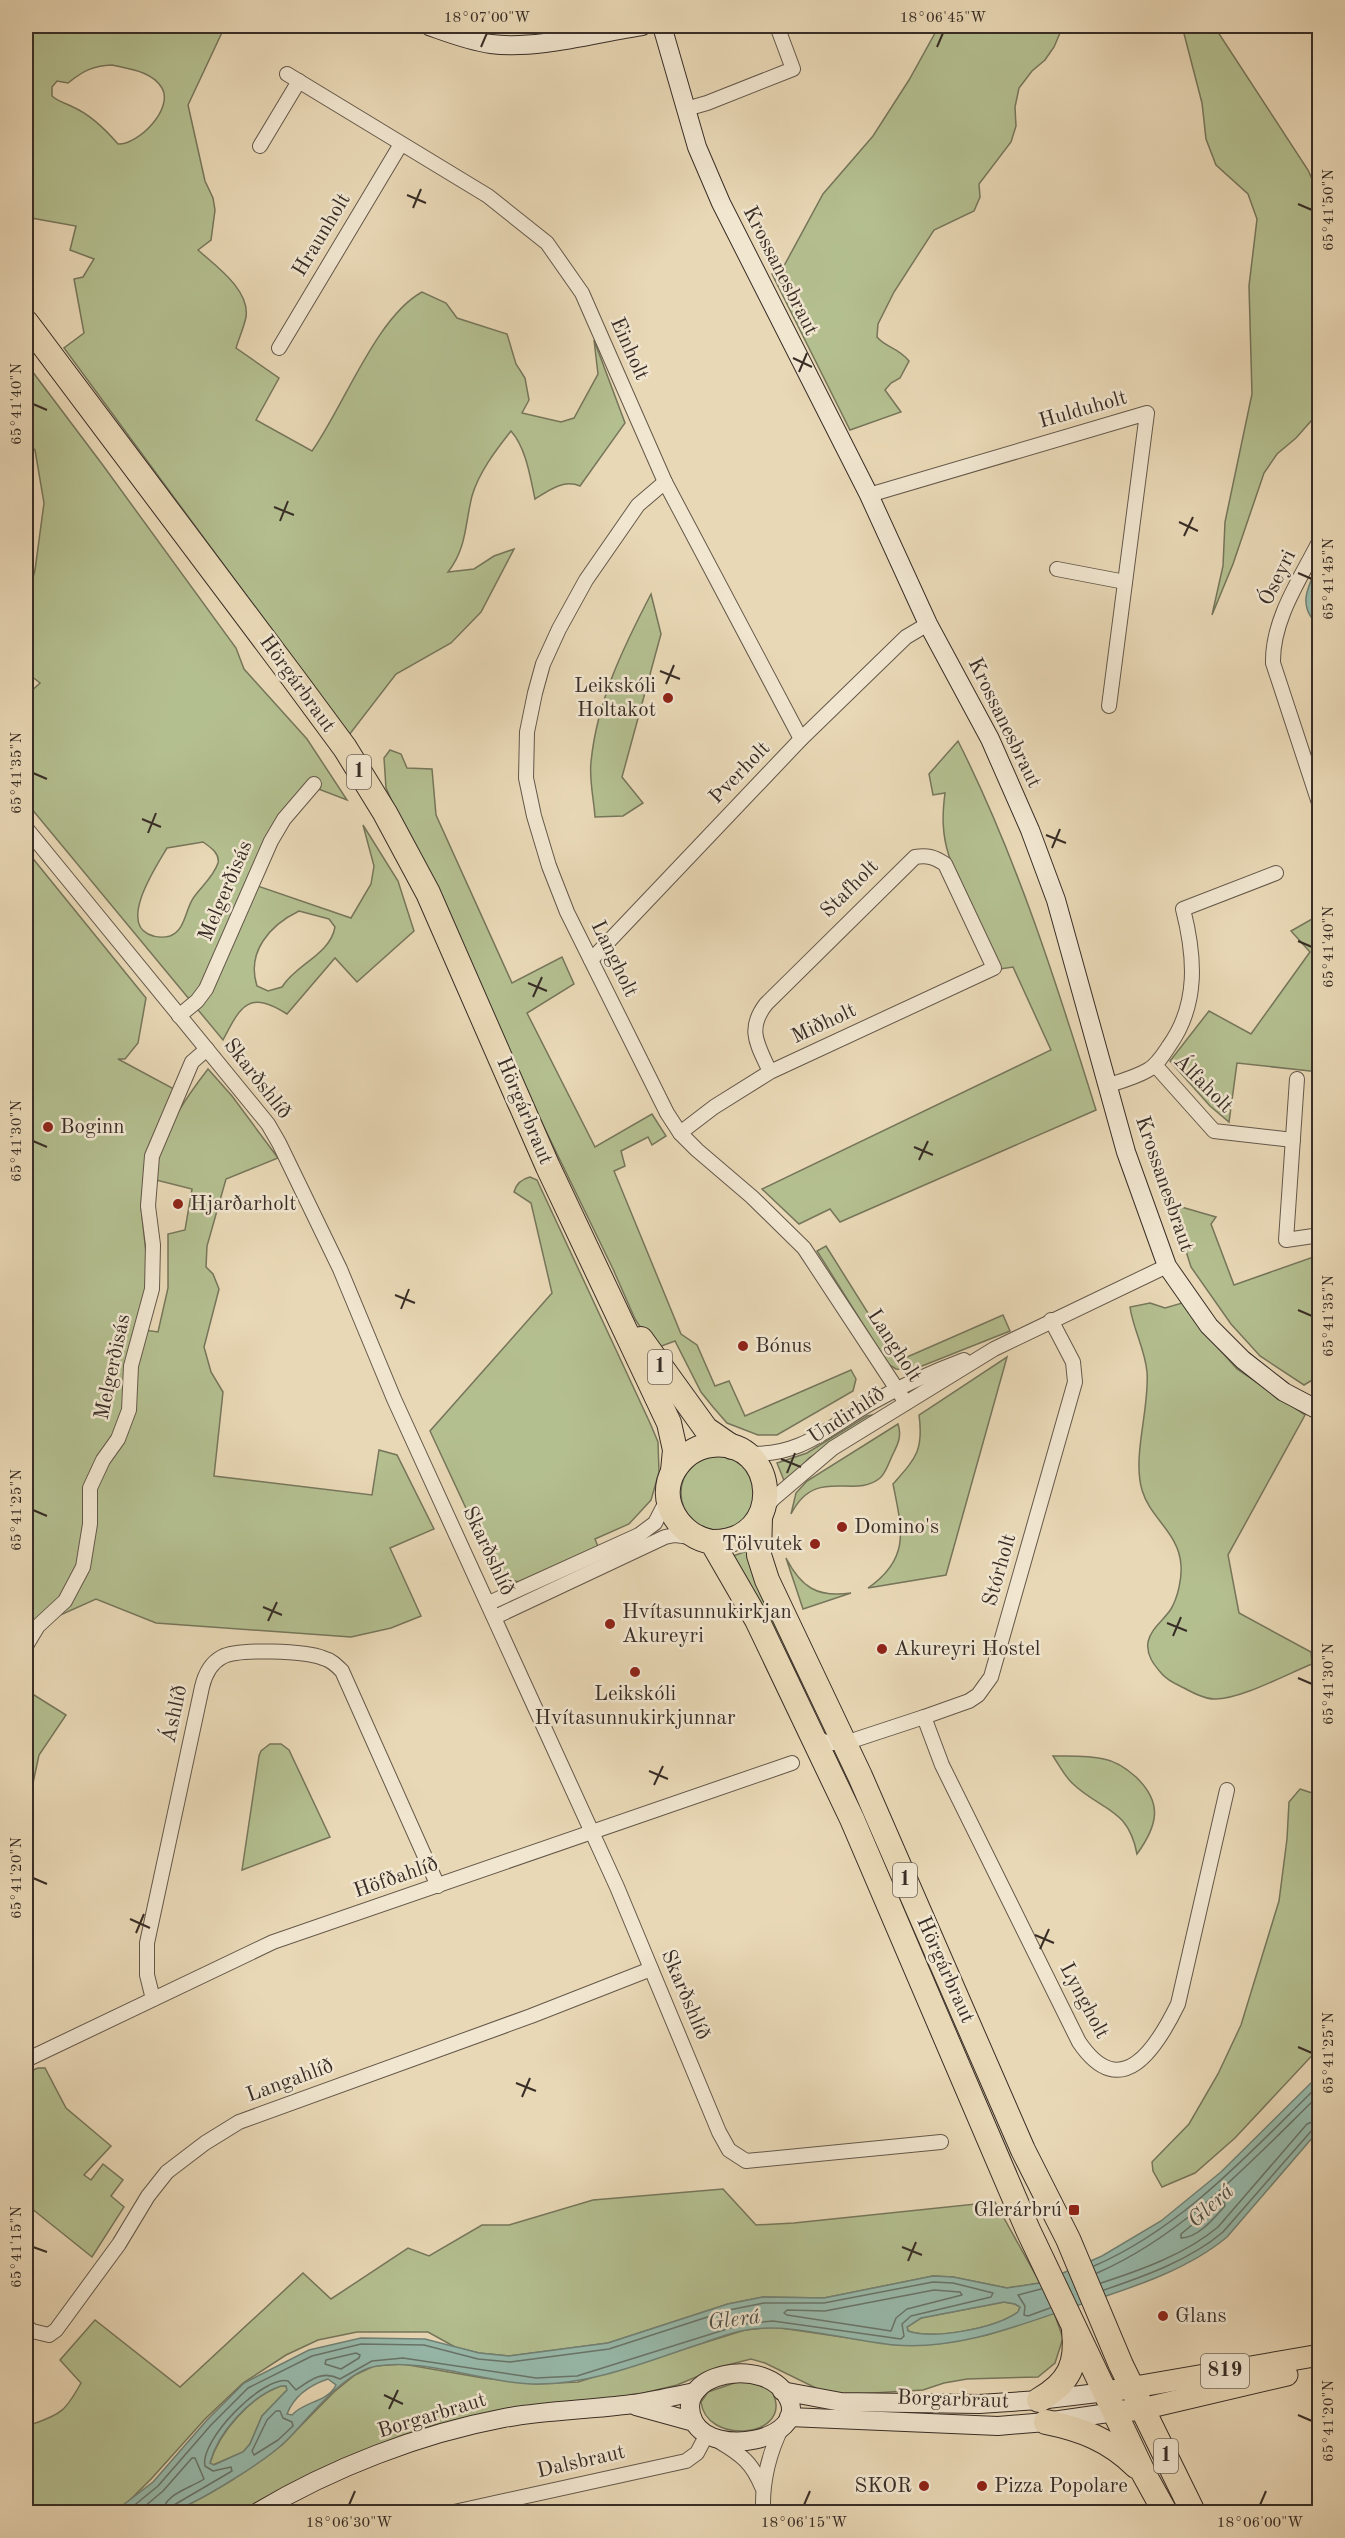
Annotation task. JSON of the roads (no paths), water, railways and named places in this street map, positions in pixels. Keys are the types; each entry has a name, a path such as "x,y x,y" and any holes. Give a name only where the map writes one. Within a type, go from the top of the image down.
{"highway":[{"name":"Hörgárbraut","path":"26,322 345,748 385,813 428,893 548,1167 669,1422 675,1450 668,1498 677,1522 704,1540 757,1620 852,1819 1040,2254 1110,2402"},
{"name":"Hörgárbraut","path":"600,1277 706,1430 738,1450 761,1472 766,1498 759,1543 762,1568 844,1743 1023,2150 1068,2239 1137,2398"},
{"path":"673,1471 692,1451 705,1446 718,1444 738,1450"},
{"path":"704,1540 731,1541 740,1537 748,1532 762,1514"},
{"path":"1073,2322 1077,2350 1069,2373 1042,2411 1065,2426 1095,2436 1112,2445 1144,2474"},
{"name":"1","path":"1137,2398 1193,2512"},
{"name":"1","path":"1110,2402 1165,2512"}],"main road":[{"name":"819","path":"1137,2398 1320,2355"},
{"name":"819","path":"1110,2402 1320,2368"}],"street":[{"path":"429,26 461,38 492,44 523,44 642,26"},
{"name":"Krossanesbraut","path":"662,26 697,147 721,203 869,495 928,624 990,740 1030,830 1056,900 1126,1152 1167,1266 1209,1326 1244,1360 1284,1392 1320,1411"},
{"path":"686,109 707,104 793,69 777,26"},
{"name":"Einholt","path":"260,146 293,78 488,196 547,243 582,293 665,482 801,739"},
{"name":"Hraunholt","path":"279,348 401,144"},
{"name":"Hulduholt","path":"869,495 1147,413 1108,706"},
{"name":"Langholt","path":"665,482 638,505 586,580 543,664 527,732 526,778 534,816 552,875 567,912 667,1113 680,1133 697,1150 752,1197 804,1248 906,1403"},
{"name":"Óseyri","path":"1320,540 1279,624 1273,651 1274,663 1317,787 1320,806"},
{"path":"1057,569 1125,582"},
{"name":"Þverholt","path":"591,960 801,739 906,637 928,624"},
{"name":"Melgerðisás","path":"179,1016 197,1001 206,989 271,841 284,819 314,784"},
{"name":"Skarðshlíð","path":"26,828 268,1124 279,1143 340,1269 394,1398 592,1832 719,2132 729,2150 746,2161 941,2142"},
{"name":"Stafholt","path":"770,1072 756,1042 754,1027 758,1014 915,857 926,855 945,864 994,968"},
{"path":"1109,1085 1155,1065 1178,1032 1188,1009 1193,987 1191,949 1183,909 1276,873"},
{"name":"Miðholt","path":"680,1133 714,1107 770,1072 994,968"},
{"name":"Melgerðisás","path":"26,1646 38,1626 65,1601 83,1567 90,1524 90,1488 103,1460 118,1439 129,1410 131,1366 152,1289 153,1245 148,1206 152,1156 192,1062 207,1049"},
{"name":"Álfaholt","path":"1155,1065 1214,1131 1293,1140"},
{"path":"1297,1079 1287,1240 1320,1234"},
{"name":"Undirhlíð","path":"762,1514 773,1499 833,1448 994,1349 1167,1266"},
{"name":"Stórholt","path":"812,1736 828,1743 844,1743 924,1717 969,1701 978,1695 991,1677 1075,1382 1072,1362 1051,1320"},
{"name":"Undirhlíð","path":"738,1450 768,1455 798,1448 927,1373 994,1349"},
{"path":"489,1603 639,1535 656,1523 668,1498"},
{"path":"495,1617 665,1536 675,1534 704,1540"},
{"name":"Áshlíð","path":"153,2000 147,1975 147,1943 202,1686 204,1678 215,1662 230,1653 248,1651 314,1655 329,1660 342,1671 438,1886"},
{"name":"Lyngholt","path":"924,1717 942,1765 1079,2042 1098,2066 1108,2070 1130,2067 1142,2059 1170,2020 1178,2004 1227,1790"},
{"name":"Höfðahlíð","path":"26,2060 273,1942 792,1763"},
{"name":"Langahlíð","path":"26,2326 32,2331 49,2335 56,2330 119,2244 148,2196 167,2172 205,2143 239,2122 531,2016 651,1969"},
{"name":"Borgarbraut","path":"258,2512 335,2472 455,2430 505,2418 568,2409 631,2404 695,2392 704,2383 716,2377 745,2373 760,2375 774,2382 782,2391 841,2402 979,2404 1042,2411"},
{"path":"762,2487 770,2455 790,2408 789,2399 782,2391"},
{"path":"695,2392 690,2406 690,2415 706,2433 741,2454 757,2474 762,2487 764,2512"},
{"name":"Borgarbraut","path":"631,2404 706,2433 751,2441 785,2422 834,2418 998,2426 1042,2411 1110,2402"},
{"name":"Dalsbraut","path":"454,2512 686,2461 697,2453 706,2433"}],"water":[{"path":"1319,563 1319,626 1308,611 1306,596"},
{"name":"Glerá","path":"1319,2075 1319,2130 1227,2237 1193,2260 1135,2286 987,2335 942,2344 895,2345 800,2330 763,2328 729,2334 600,2376 538,2384 498,2380 416,2365 377,2366 352,2377 340,2386 286,2441 264,2459 200,2499 168,2512 153,2514 114,2512 153,2482 207,2420 244,2383 309,2350 361,2338 425,2339 479,2353 509,2356 608,2343 728,2304 763,2297 824,2298 933,2276 953,2277 1007,2288 1040,2283 1102,2256 1161,2221 1221,2172","holes":["1004,2302 1020,2307 1018,2312 995,2323 949,2333 908,2331 907,2327 921,2318","328,2379 336,2385 321,2399 297,2410 292,2415 287,2414 298,2397 321,2381","281,2386 286,2386 287,2390 262,2416 250,2444 243,2452 214,2465 210,2463 220,2439 237,2417 258,2398"]}],"place":[{"name":"Leikskóli Holtakot","path":"668,698"},
{"name":"Boginn","path":"48,1127"},
{"name":"Hjarðarholt","path":"178,1204"},
{"name":"Bónus","path":"743,1346"},
{"name":"Domino's","path":"842,1527"},
{"name":"Tölvutek","path":"815,1544"},
{"name":"Hvítasunnukirkjan Akureyri","path":"610,1624"},
{"name":"Akureyri Hostel","path":"882,1649"},
{"name":"Leikskóli Hvítasunnukirkjunnar","path":"635,1672"},
{"name":"Glerárbrú","path":"1074,2210"},
{"name":"Glans","path":"1163,2316"},
{"name":"SKOR","path":"924,2486"},
{"name":"Pizza Popolare","path":"982,2486"}]}
